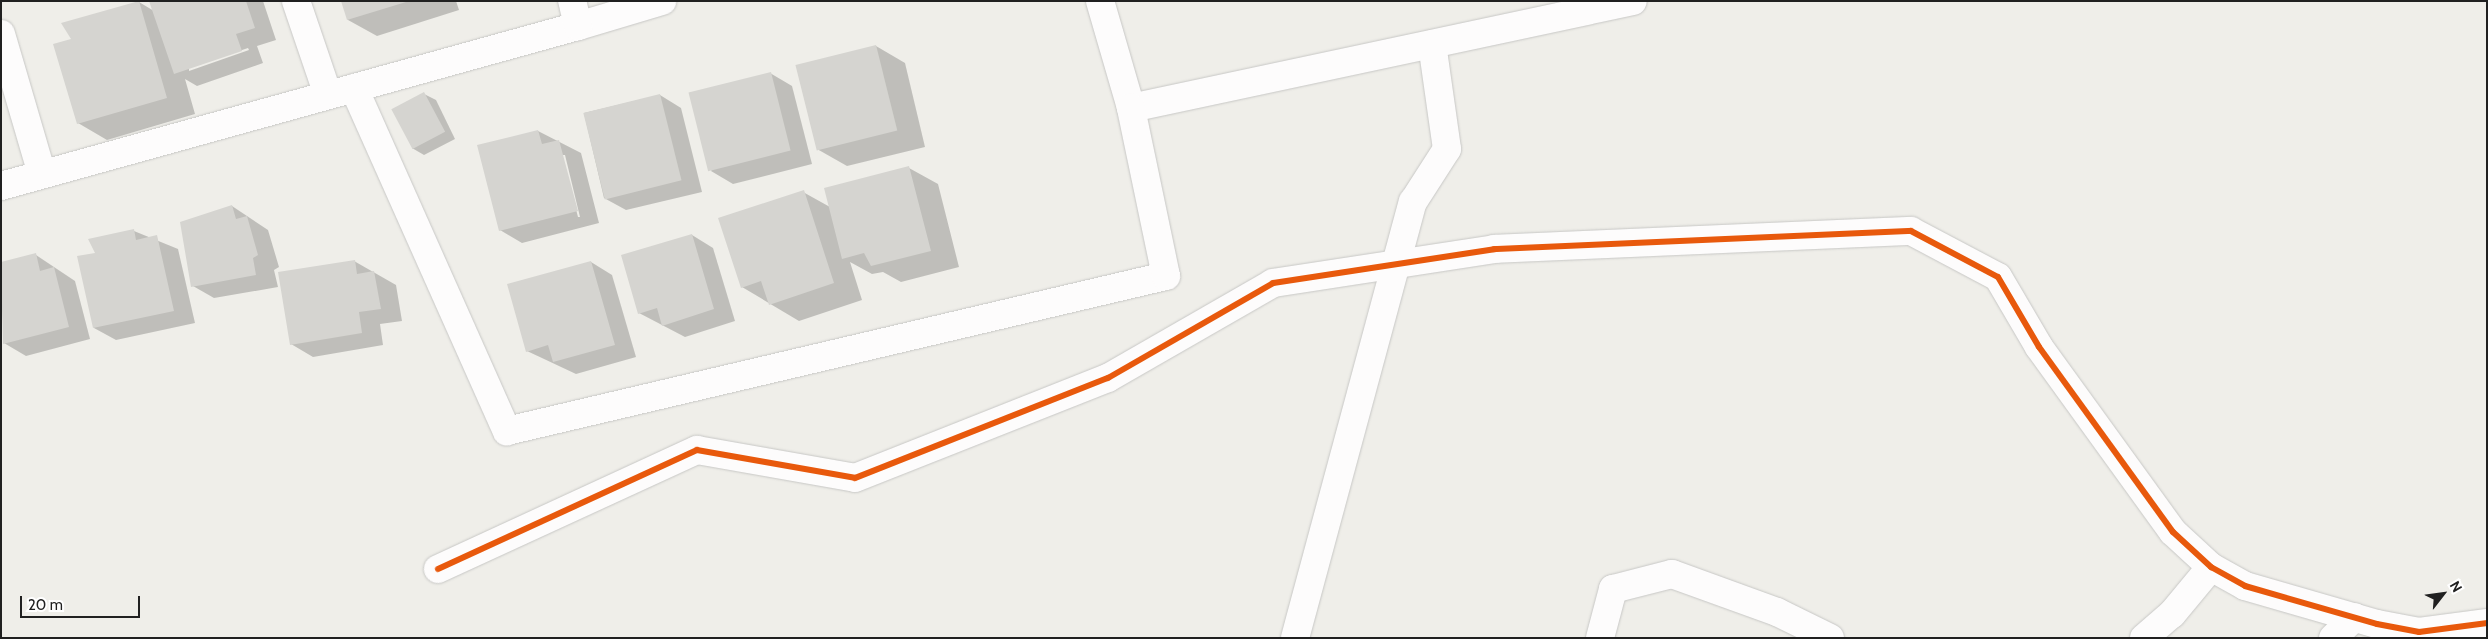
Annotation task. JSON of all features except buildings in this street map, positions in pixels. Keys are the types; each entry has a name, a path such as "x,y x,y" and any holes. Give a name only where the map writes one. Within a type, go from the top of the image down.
{"street":[{"path":"296,1 328,95"},
{"path":"1,186 354,88 575,14 662,1"},
{"path":"354,88 507,431 1166,276 1131,108 1100,1"},
{"path":"1131,108 1633,1"},
{"path":"1,34 42,174"},
{"path":"1295,638 1413,202 1447,149 1432,44"},
{"path":"438,569 697,450 855,478 1108,378 1274,282 1494,249 1911,231 1998,277 2038,347 2173,532 2211,567 2245,586 2355,617 2419,632 2487,623"},
{"path":"2144,638 2172,614 2211,567"},
{"path":"1600,638 1613,588 1672,574 1777,612 1830,638"},
{"path":"2333,638 2355,617"}],"cycle path":[{"path":"438,569 697,450 855,478 1108,378 1273,283 1494,249 1911,231 1998,277 2039,347 2173,532 2211,567 2245,586 2377,624 2419,632 2487,623"}]}
